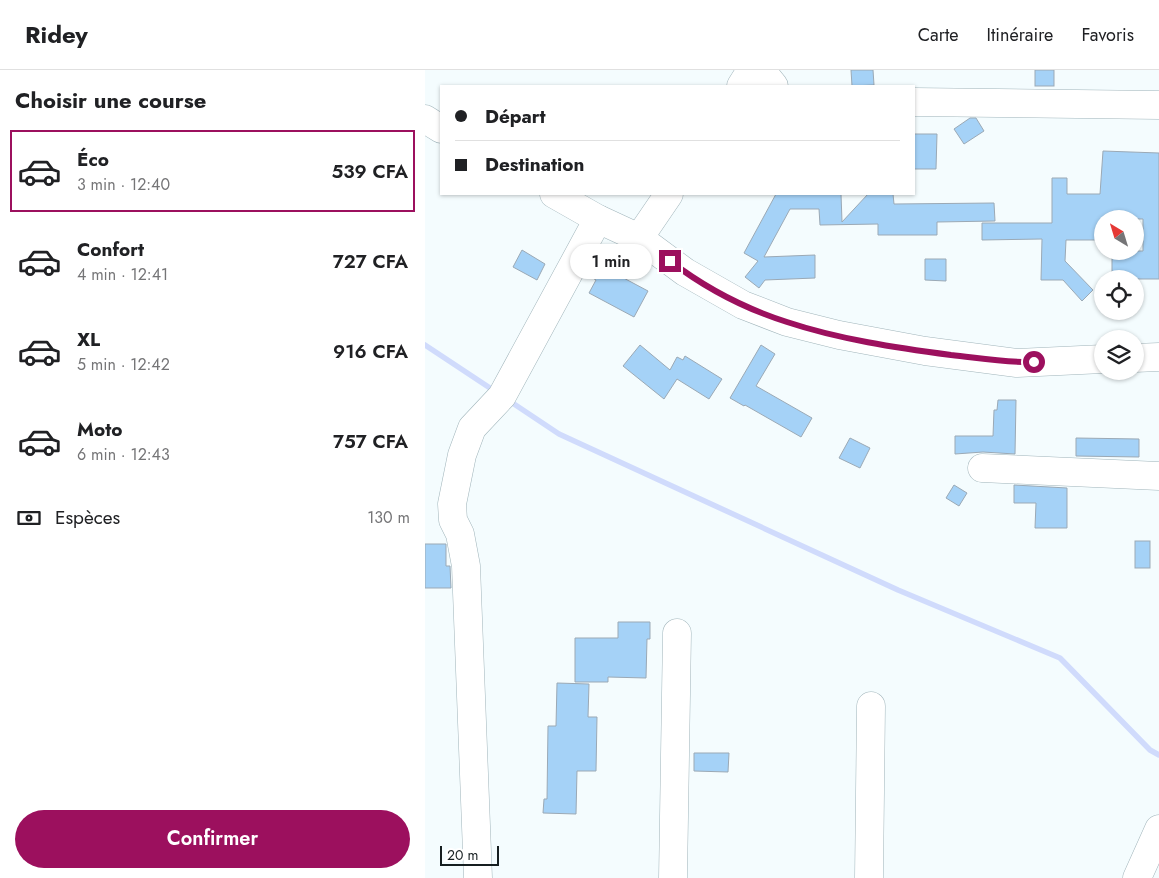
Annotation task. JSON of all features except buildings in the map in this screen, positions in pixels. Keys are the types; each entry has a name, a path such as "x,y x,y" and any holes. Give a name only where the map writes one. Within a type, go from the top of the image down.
{"street":[{"path":"742,85 751,70"},
{"path":"761,70 773,85"},
{"path":"915,102 1159,105"},
{"path":"425,120 440,128"},
{"path":"556,195 598,219 639,238 685,272 743,305 787,322 839,336 925,351 1017,363 1094,359"},
{"path":"639,238 668,195"},
{"path":"478,878 466,566 460,534 453,520 452,504 462,455 472,428 502,396 598,219"},
{"path":"1144,358 1159,357"},
{"path":"982,468 1159,476"},
{"path":"673,878 677,633"},
{"path":"869,878 871,706"},
{"path":"1137,878 1159,829"}],"waterway":[{"path":"425,345 496,392"},
{"path":"508,400 559,434 898,590 1060,658 1150,750 1159,755"}],"route":[{"path":"670,261 685,272 743,305 787,322 839,336 925,351 1017,363 1034,362"}]}
